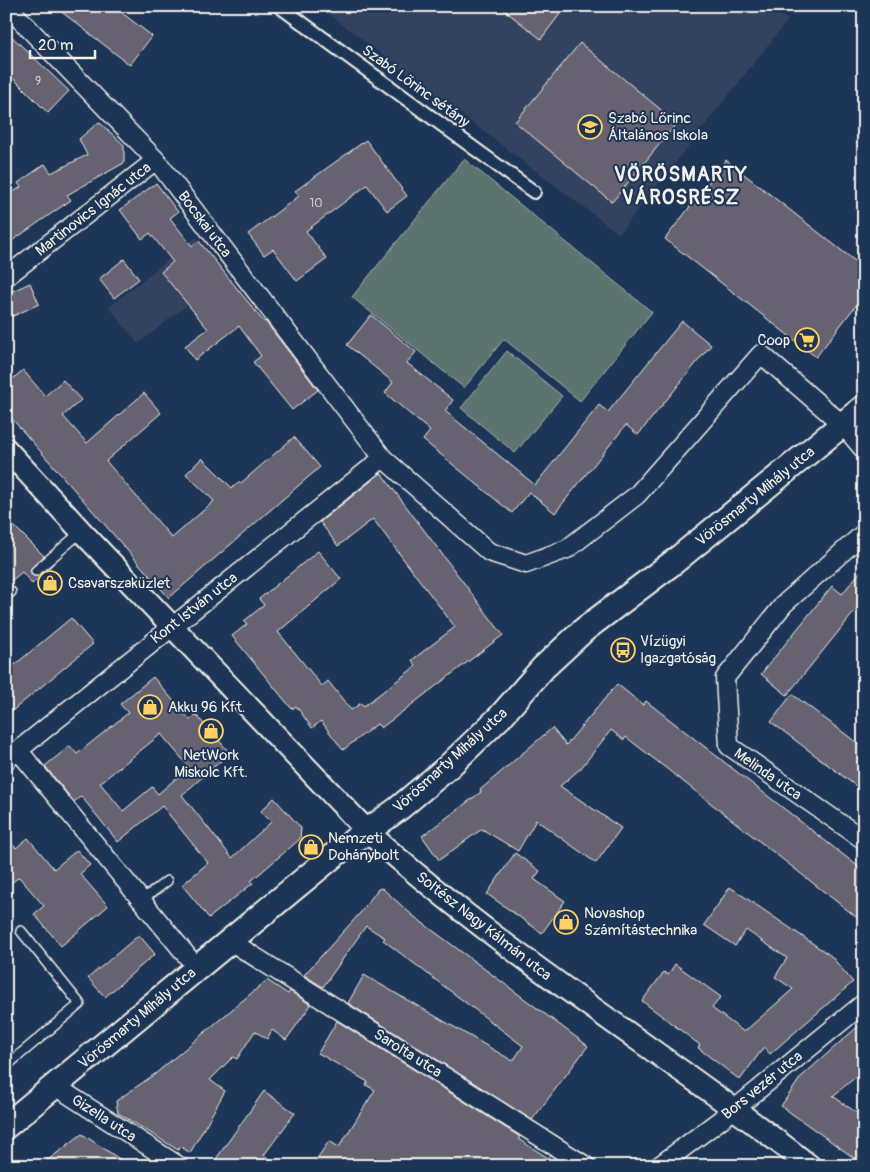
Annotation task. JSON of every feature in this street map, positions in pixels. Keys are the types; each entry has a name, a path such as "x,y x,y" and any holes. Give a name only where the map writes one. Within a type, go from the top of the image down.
{"main road":[{"name":"Vörösmarty Mihály utca","path":"6,1126 334,855 368,832 447,768 500,716 543,668 585,629 683,555 864,407"}],"street":[{"name":"Bocskai utca","path":"7,6 156,160 384,458 489,552 526,564 567,549 637,495 761,354 843,425"},
{"name":"Szabó Lőrinc sétány","path":"279,6 534,192"},
{"name":"Martinovics Ignác utca","path":"6,276 156,160"},
{"path":"843,425 864,450"},
{"name":"Kont István utca","path":"12,755 172,625 384,458"},
{"name":"Soltész Nagy Kálmán utca","path":"10,462 82,532 172,625 368,832 520,957 736,1108 810,1166"},
{"name":"Melinda utca","path":"864,534 784,604 725,678 728,746 864,840"},
{"path":"12,755 142,900 197,968"},
{"name":"Sarolta utca","path":"230,940 586,1166"},
{"name":"Bors vezér utca","path":"659,1166 736,1108 864,1003"},
{"name":"Gizella utca","path":"55,1086 179,1166"}],"lane":[{"path":"36,571 82,532"},
{"path":"142,900 167,881"},
{"path":"6,1066 80,1004 21,931"}],"shaded area":[{"name":"Szabó Lőrinc Általános Iskola","path":"318,6 770,6 788,20 619,234"},
{"path":"196,237 226,274 138,344 109,307"}],"green space":[{"path":"464,159 652,312 580,401 504,339 464,388 352,297"},
{"path":"507,351 562,396 515,453 461,408"}],"building":[{"path":"54,6 113,6 152,36 130,65"},
{"path":"499,6 566,6 541,39"},
{"path":"6,31 69,91 48,113 6,71"},
{"path":"580,43 677,123 612,202 515,122"},
{"path":"99,122 124,145 124,163 67,195 71,200 6,245 6,197 21,187 18,183 45,164 51,173 87,155 79,139"},
{"path":"366,140 407,196 387,211 367,185 306,231 327,259 297,281 273,249 264,255 248,234 299,196 295,191"},
{"path":"726,160 864,268 864,295 816,357 665,239"},
{"path":"156,183 178,212 170,218 192,246 199,241 265,321 318,390 292,410 253,362 261,356 239,326 195,360 185,346 208,329 161,272 173,262 150,233 142,239 120,210"},
{"path":"124,259 139,279 114,298 99,279"},
{"path":"30,283 39,304 11,317 6,308 6,294"},
{"path":"371,315 416,352 407,363 453,400 445,411 535,485 599,405 608,412 682,321 711,345 638,435 626,425 555,513 529,492 512,513 423,440 430,431 385,393 393,382 347,345"},
{"path":"23,370 45,396 63,380 81,400 63,416 87,443 144,393 161,413 106,461 172,538 214,501 186,474 202,458 232,488 239,482 241,483 294,437 320,467 169,598 6,412 6,385"},
{"path":"381,473 503,635 381,728 377,724 343,750 321,721 312,728 296,706 292,709 232,636 247,624 244,621 264,605 259,599 318,551 341,579 278,632 322,686 328,681 351,710 361,703 364,706 416,666 412,660 455,627 373,519 338,546 320,522"},
{"path":"6,518 44,556 30,569 32,575 40,576 53,564 32,584 22,572 6,585"},
{"path":"864,567 864,600 787,695 761,674 832,586 842,594"},
{"path":"71,618 93,644 6,716 6,672"},
{"path":"153,677 190,720 196,715 230,753 182,795 232,858 271,822 261,811 274,798 301,828 300,839 251,881 253,883 209,918 182,885 208,863 162,806 118,842 81,796 74,802 45,766 70,746 77,754 128,713 120,704","holes":["161,734 189,767 158,794 152,787 123,811 100,783"]},
{"path":"617,684 643,705 646,701 864,871 864,923 626,737 624,740 611,730 581,768 560,786 621,828 596,863 536,820 518,851 482,829 439,860 422,836 481,792 480,790 552,728 566,745"},
{"path":"792,694 864,748 864,792 771,722"},
{"path":"6,837 16,848 28,838 54,869 77,850 90,865 80,874 108,906 61,946 34,914 44,906 19,877 6,887"},
{"path":"515,853 540,871 534,879 565,901 542,933 487,894"},
{"path":"730,887 831,956 853,982 770,1054 764,1047 740,1080 698,1048 700,1045 642,1001 664,972 668,975 675,964 721,997 712,1008 744,1032 793,989 775,977 787,958 746,930 735,946 704,925"},
{"path":"382,888 412,915 588,1046 532,1120 348,1003 364,975 513,1061 523,1046 383,940 385,938 366,926 323,987 304,975 361,912 378,889"},
{"path":"139,935 155,954 105,997 88,978"},
{"path":"267,980 288,994 290,991 311,1005 286,1040 272,1030 267,1039 255,1031 237,1059 233,1057 210,1080 225,1091 190,1153 180,1146 178,1150 118,1113 116,1101 155,1074"},
{"path":"337,1021 520,1137 518,1139 561,1166 312,1166 329,1141 339,1147 375,1090 366,1085 368,1082 318,1053"},
{"path":"864,1021 864,1070 833,1096 864,1118 864,1165 781,1106 801,1077"},
{"path":"264,1091 295,1113 264,1155 279,1166 211,1166"},
{"path":"82,1134 130,1166 40,1166"}],"place":[{"name":"Szabó Lőrinc Általános Iskola","path":"590,127"},
{"name":"Coop","path":"807,340"},
{"name":"Csavarszaküzlet","path":"50,583"},
{"name":"Vízügyi Igazgatóság","path":"623,650"},
{"name":"Akku 96 Kft.","path":"150,707"},
{"name":"NetWork Miskolc Kft.","path":"211,731"},
{"name":"Nemzeti Dohánybolt","path":"311,847"},
{"name":"Novashop Számítástechnika","path":"566,922"}],"district":[{"name":"VÖRÖSMARTY VÁROSRÉSZ","path":"681,186"}]}
